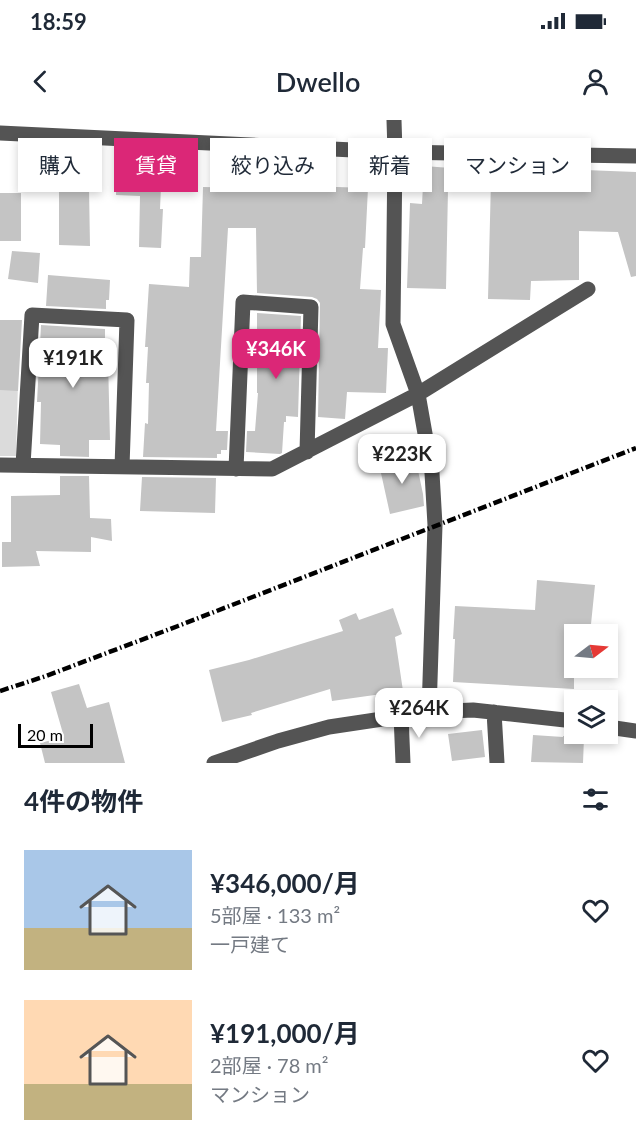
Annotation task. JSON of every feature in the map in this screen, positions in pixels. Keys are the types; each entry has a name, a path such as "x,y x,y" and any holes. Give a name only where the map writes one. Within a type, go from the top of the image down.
{"street":[{"path":"394,120 395,138"},
{"path":"0,133 348,150"},
{"path":"432,153 636,156"},
{"path":"395,192 393,324 418,394 432,473 435,517 429,712"},
{"path":"0,465 272,470 418,394 588,289"},
{"path":"236,469 243,302 311,307 307,452"},
{"path":"23,465 32,315 127,320 122,467"},
{"path":"214,763 278,741 329,727 429,712 473,710 564,720"},
{"path":"494,712 497,763"},
{"path":"401,716 403,763"},
{"path":"618,728 636,731"}],"shaded area":[{"path":"0,383 18,383 16,456 0,456"}],"building":[{"path":"432,167 444,168 444,192 448,192 446,289 407,288 410,203 422,204 423,192 432,192"},
{"path":"591,170 636,172 636,276 631,277 618,232 579,231 579,280 531,281 530,300 488,299 491,192 591,192"},
{"path":"203,187 210,187 210,192 336,192 336,187 348,187 348,192 368,192 360,289 381,290 378,348 388,348 386,393 347,392 345,419 318,417 320,303 312,297 257,293 256,228 228,228 216,431 228,431 227,450 221,450 217,458 143,457 145,423 148,424 149,383 146,383 148,347 145,347 149,284 189,287 190,257 201,257"},
{"path":"59,192 89,192 90,246 59,245"},
{"path":"116,192 161,192 160,209 163,209 161,248 139,247 140,196 116,195"},
{"path":"0,193 21,193 21,241 0,241"},
{"path":"12,251 40,253 38,283 8,279"},
{"path":"48,275 110,280 106,309 46,306"},
{"path":"257,313 301,316 298,417 286,416 282,453 280,454 246,452 247,431 255,431 258,393"},
{"path":"0,320 22,320 18,391 0,390"},
{"path":"41,325 105,329 110,440 89,440 89,457 60,456 60,445 40,444 41,402 37,402"},
{"path":"415,456 424,506 390,514 379,464"},
{"path":"60,476 89,476 90,518 111,519 112,541 91,537 91,552 36,551 40,566 2,567 2,542 11,542 11,496 60,495"},
{"path":"142,477 216,478 215,513 140,511"},
{"path":"537,580 595,585 591,624 564,624 564,678 574,678 574,689 453,682 455,606 535,610"},
{"path":"393,608 402,634 395,637 403,691 332,701 330,689 251,713 252,715 222,722 209,670 343,631 339,620 356,613 359,620"},
{"path":"79,684 87,708 109,702 125,763 45,763 40,743 64,737 51,692"},
{"path":"482,730 485,757 452,761 448,734"},
{"path":"533,735 564,736 564,744 584,744 583,763 531,762"}],"railway":[{"path":"0,691 178,626 636,448"}]}
